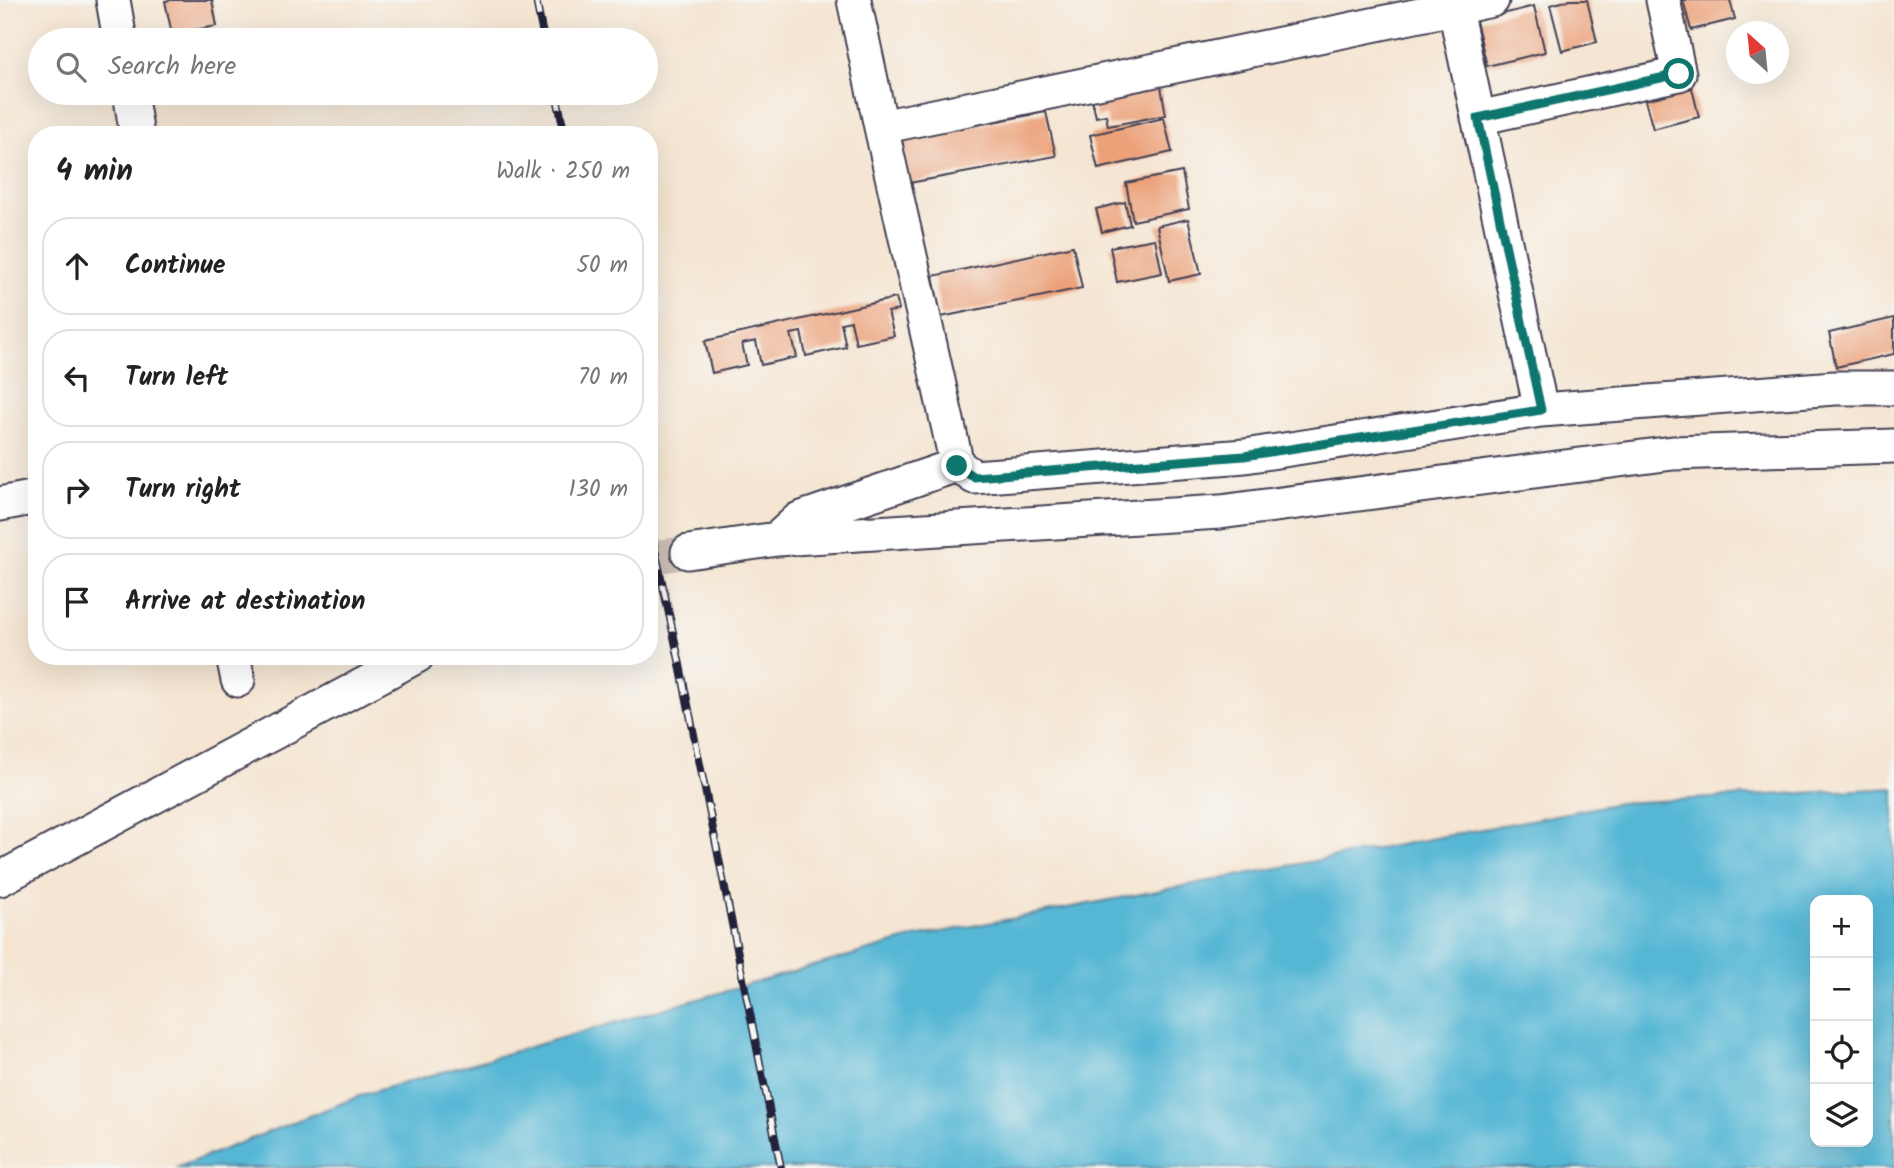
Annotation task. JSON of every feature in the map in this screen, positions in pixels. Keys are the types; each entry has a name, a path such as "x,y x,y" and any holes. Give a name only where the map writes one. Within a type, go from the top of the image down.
{"street":[{"path":"113,0 118,28"},
{"path":"855,0 957,466 974,477 1244,456 1541,410 1835,388 1894,388"},
{"path":"881,127 1454,4 1492,0"},
{"path":"1478,118 1679,74 1663,0"},
{"path":"1454,4 1541,410"},
{"path":"132,105 136,126"},
{"path":"688,552 778,540 1220,512 1673,453 1894,446"},
{"path":"778,540 799,519 957,466"},
{"path":"0,504 28,499"},
{"path":"0,879 400,665"}],"water":[{"path":"1894,788 1894,1168 176,1168 365,1094 915,937 1619,803"}],"building":[{"path":"212,0 217,26 171,28 165,1"},
{"path":"1570,0 1587,0 1597,42 1562,51 1550,5"},
{"path":"1683,0 1730,0 1735,19 1691,30"},
{"path":"1534,6 1545,52 1487,66 1476,21"},
{"path":"1160,81 1166,115 1108,126 1106,115 1096,117 1091,95"},
{"path":"1692,88 1699,117 1653,129 1645,100"},
{"path":"1046,112 1056,156 909,183 902,139"},
{"path":"1164,118 1172,152 1098,169 1090,135"},
{"path":"1182,172 1189,209 1133,221 1126,183"},
{"path":"1125,202 1130,225 1102,232 1096,209"},
{"path":"1188,219 1201,274 1169,281 1157,226"},
{"path":"1155,239 1162,273 1117,282 1110,247"},
{"path":"1073,246 1082,288 941,317 933,276"},
{"path":"896,298 899,310 888,312 894,336 856,344 851,321 841,323 846,347 806,356 801,332 791,334 797,357 761,365 756,341 742,344 747,365 712,373 705,341"},
{"path":"1894,318 1894,354 1836,367 1829,333"}],"tunnel":[{"path":"658,557 688,552"}],"railway":[{"path":"536,0 542,28"},
{"path":"559,105 563,126"},
{"path":"658,563 781,1168"}],"route":[{"path":"957,466 974,477 1244,456 1541,410 1478,118 1679,74"}]}
